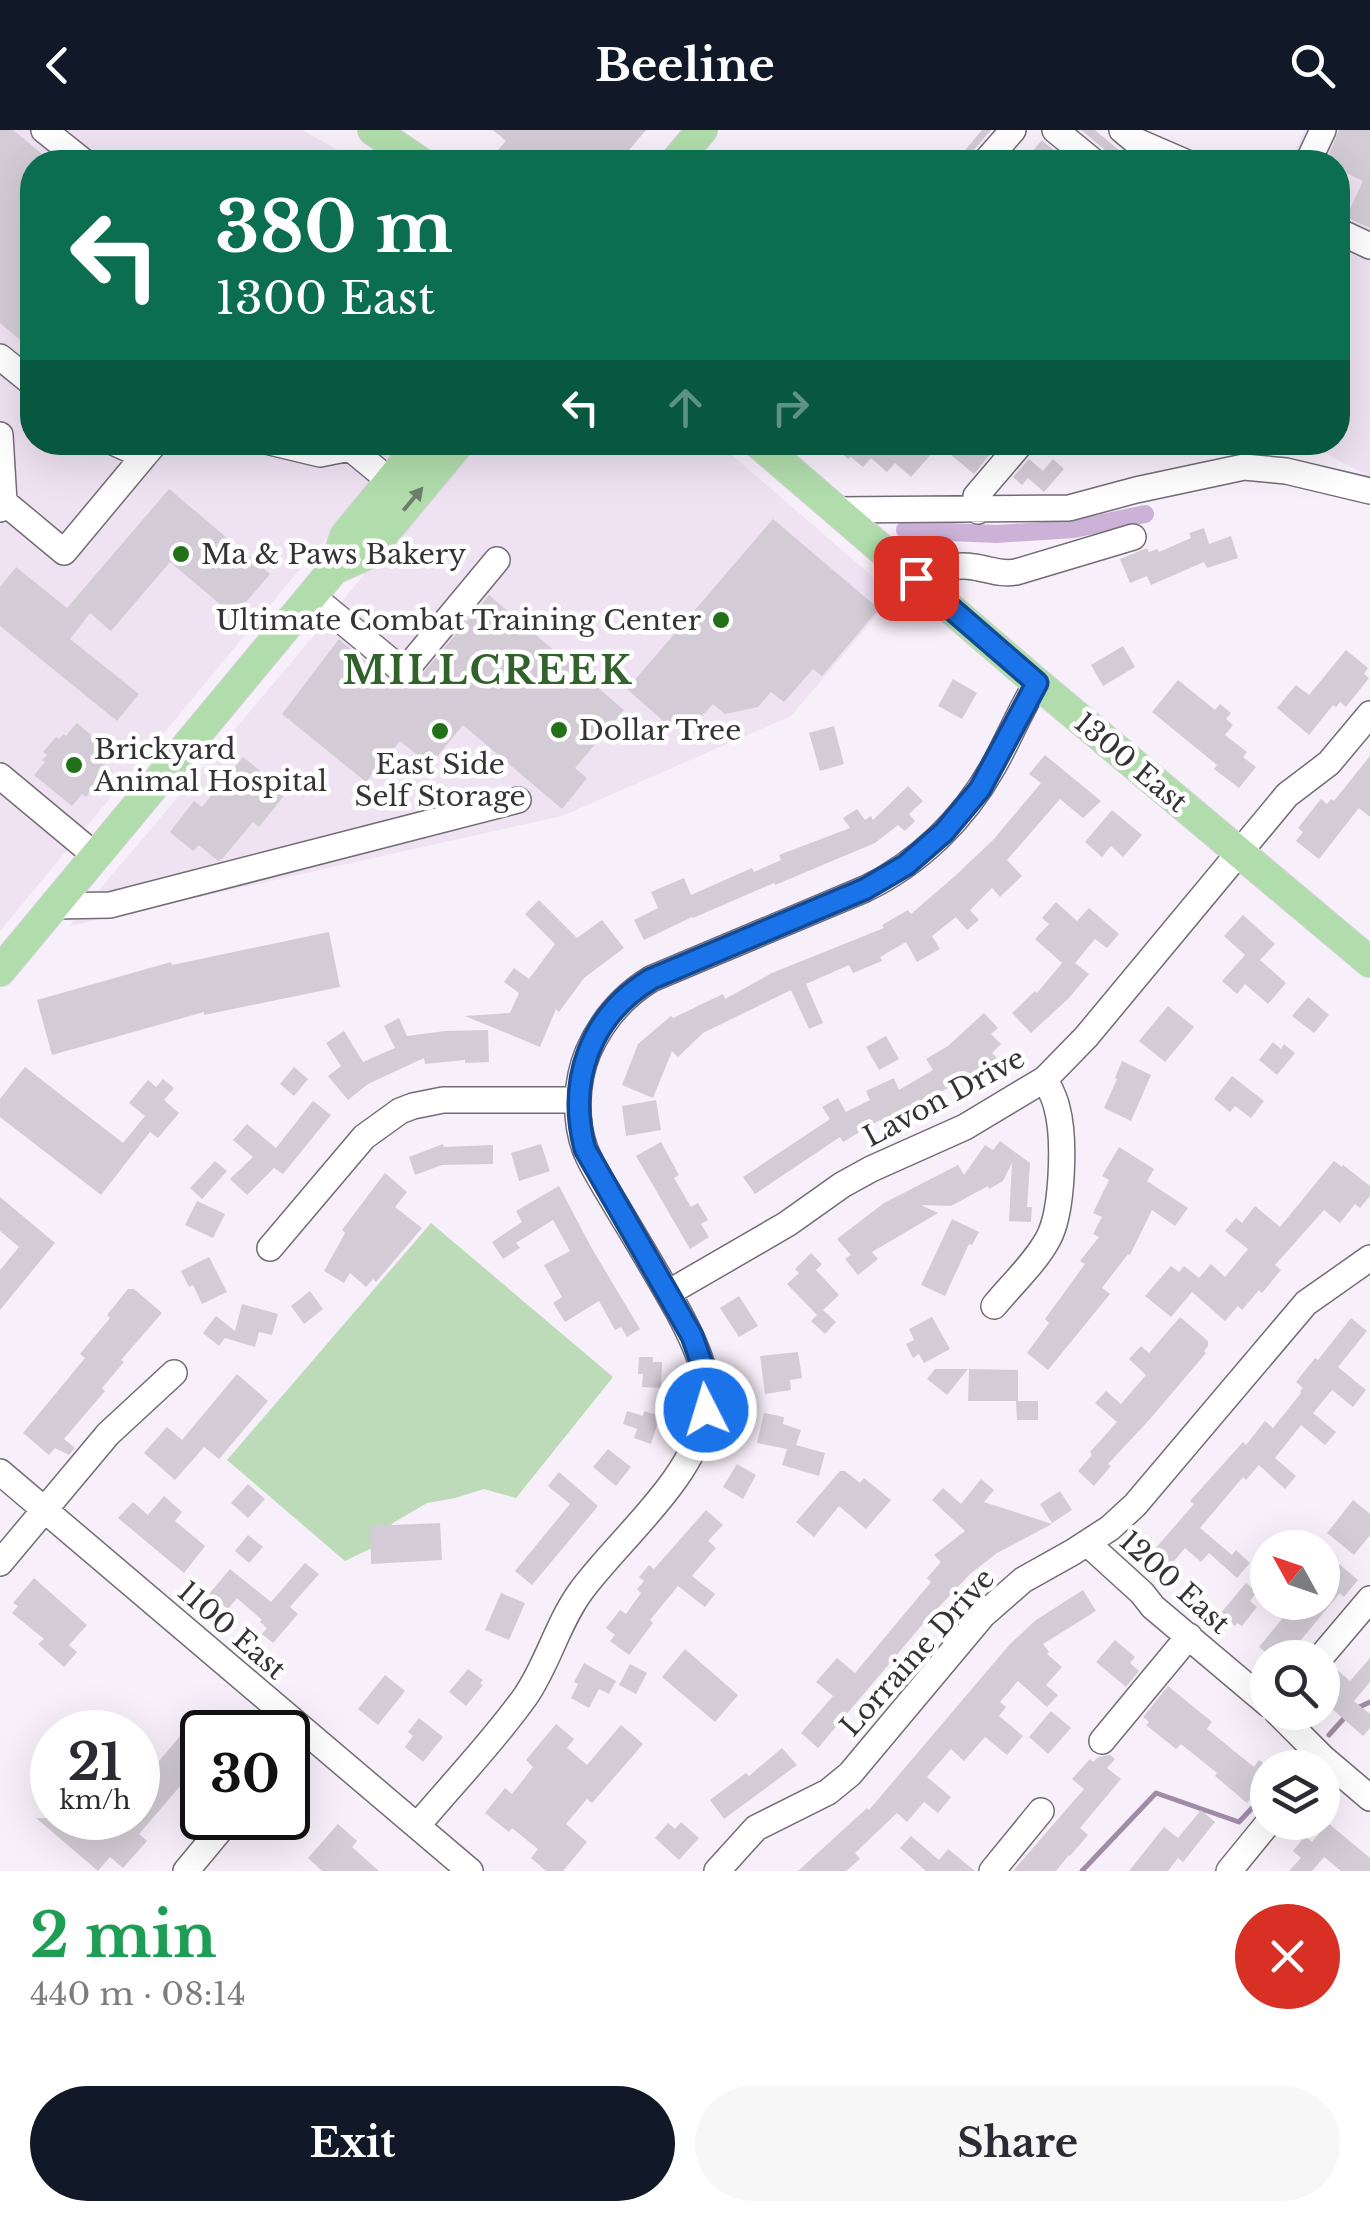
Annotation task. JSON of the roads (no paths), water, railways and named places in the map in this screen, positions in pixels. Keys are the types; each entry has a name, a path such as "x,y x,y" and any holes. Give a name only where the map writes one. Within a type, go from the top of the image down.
{"main road":[{"path":"373,130 402,150"},
{"path":"686,150 702,130"},
{"path":"0,972 334,569 345,536 412,455"},
{"path":"334,569 366,555 449,455"},
{"name":"1300 East","path":"773,455 1370,962"}],"street":[{"path":"44,130 69,150"},
{"path":"995,150 1012,130"},
{"path":"1055,130 1079,150"},
{"path":"1122,130 1157,150"},
{"path":"0,357 20,373"},
{"path":"0,435 2,505 64,552 146,455"},
{"path":"362,455 390,482"},
{"path":"978,511 976,496 1011,455"},
{"path":"837,510 1069,508 1244,467 1286,471 1370,491"},
{"path":"916,578 950,565 1006,574 1132,537"},
{"path":"312,596 404,672 497,560"},
{"path":"418,1825 525,1696 580,1593 694,1451 706,1410 705,1373 692,1336 585,1149 578,1100 582,1070 596,1036 613,1009 651,979 865,889 926,849 980,789 1037,683"},
{"name":"Lavon Drive","path":"668,1293 787,1224 870,1169 964,1127 1046,1079 1086,1037 1287,795 1322,770 1366,727"},
{"path":"0,776 96,856"},
{"path":"54,906 110,905 518,800"},
{"path":"994,1306 1045,1245 1056,1223 1061,1133 1057,1105 1046,1079"},
{"path":"270,1248 364,1137 400,1111 443,1100 578,1100"},
{"name":"Lorraine Drive","path":"717,1871 756,1828 828,1792 850,1774 983,1615 1023,1580 1110,1528 1135,1505 1306,1303 1370,1258"},
{"path":"0,1563 108,1434 174,1373"},
{"name":"1100 East","path":"0,1472 263,1710"},
{"name":"1200 East","path":"1087,1543 1154,1607 1250,1689"},
{"path":"1335,1640 1370,1599"},
{"path":"1102,1741 1189,1636"},
{"path":"1292,1730 1308,1750"},
{"name":"1100 East","path":"310,1749 418,1825 470,1871"},
{"path":"1340,1777 1370,1798"},
{"path":"992,1871 1041,1811"},
{"path":"186,1871 212,1840"},
{"path":"1228,1871 1254,1840"}],"waterway":[{"path":"905,530 996,534 1074,529 1145,514"},
{"path":"1355,1709 1370,1702"},
{"path":"1329,1735 1346,1716"},
{"path":"1082,1871 1156,1793 1239,1822 1250,1810"}],"place":[{"name":"Ma & Paws Bakery","path":"181,554"},
{"name":"Ultimate Combat Training Center","path":"721,620"},
{"name":"Dollar Tree","path":"559,730"},
{"name":"East Side Self Storage","path":"440,731"},
{"name":"Brickyard Animal Hospital","path":"74,765"}],"district":[{"name":"MILLCREEK","path":"488,671"}]}
